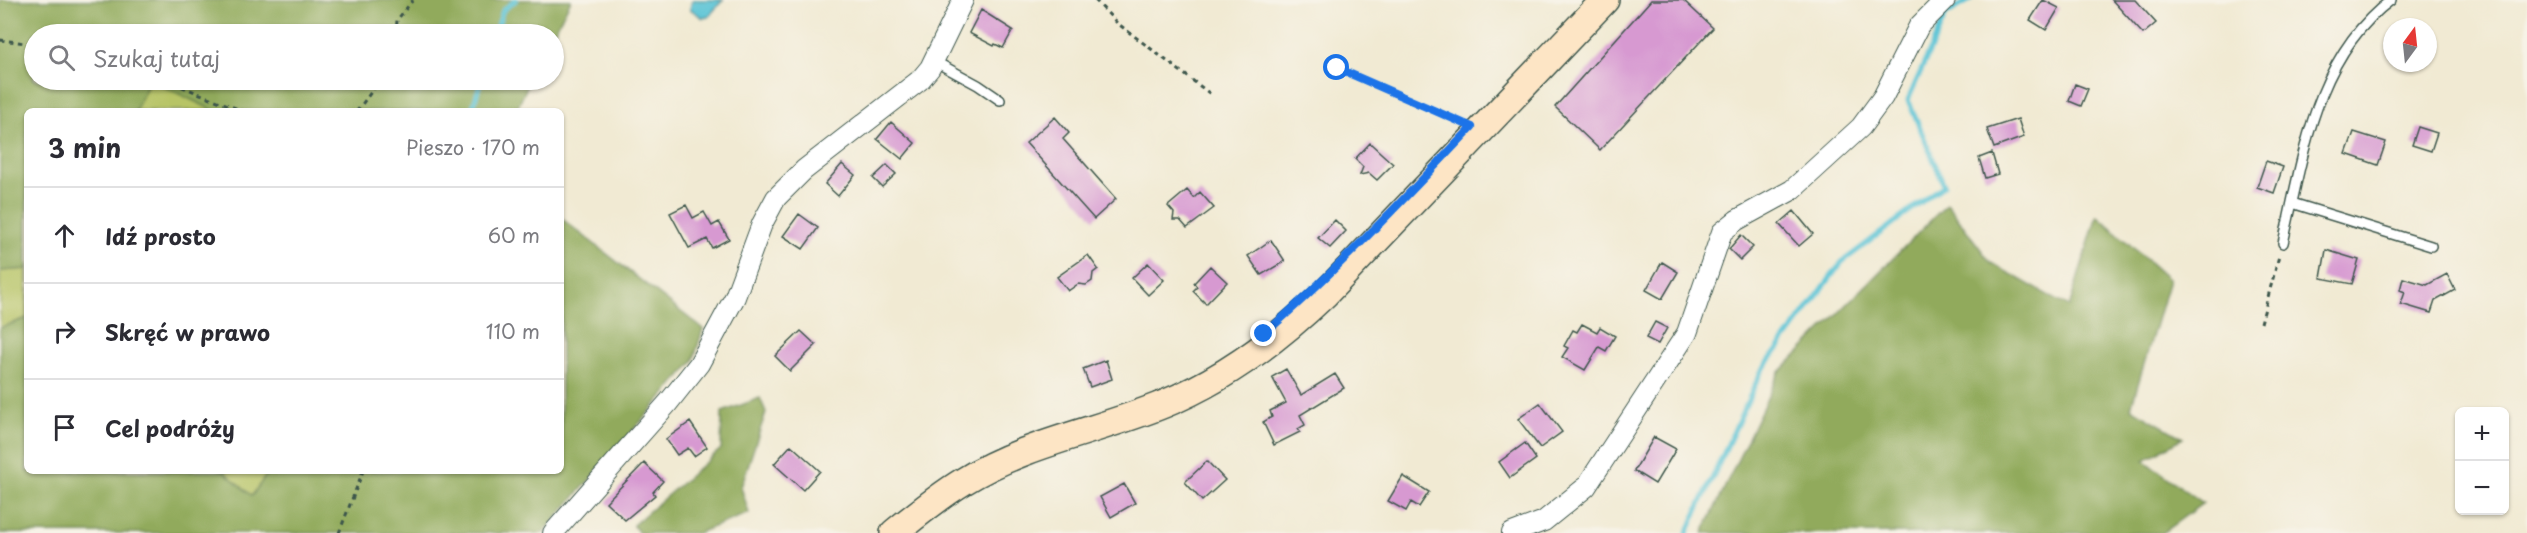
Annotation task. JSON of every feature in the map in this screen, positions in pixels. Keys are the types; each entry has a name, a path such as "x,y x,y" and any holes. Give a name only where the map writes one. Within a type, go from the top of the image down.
{"street":[{"path":"553,533 668,403 699,364 735,297 762,224 776,198 804,171 920,80 934,61 963,0"},
{"path":"894,533 964,480 997,464 1164,405 1206,384 1254,354 1325,294 1605,0"},
{"path":"1512,533 1544,521 1586,487 1687,333 1722,232 1737,220 1792,190 1861,127 1883,97 1919,26 1945,0"}],"lane":[{"path":"2283,243 2307,134 2335,69 2357,32 2391,0"},
{"path":"934,61 1000,100"},
{"path":"2292,203 2431,246"}],"path":[{"path":"397,24 397,20 413,0"},
{"path":"1095,0 1117,23 1213,96"},
{"path":"0,40 24,43"},
{"path":"1337,68 1480,131"},
{"path":"190,90 235,108"},
{"path":"359,108 373,90"},
{"path":"2261,323 2283,243"},
{"path":"339,533 362,474"}],"green space":[{"path":"0,0 571,0 558,24 24,24 24,90 145,90 136,108 24,108 24,269 0,271"},
{"path":"145,90 171,90 209,108 136,108"},
{"path":"171,90 525,90 517,108 209,108"},
{"path":"1947,204 1991,263 2069,307 2097,215 2169,280 2131,408 2183,438 2144,460 2203,503 2162,533 1703,533 1779,373"},
{"path":"564,220 703,329 693,362 543,533 0,533 0,328 24,319 24,474 226,474 252,496 267,474 564,474"},
{"path":"24,269 24,319 0,328 0,271"},
{"path":"760,398 766,412 741,487 749,513 698,533 639,533 633,525 721,449 722,412"},
{"path":"226,474 267,474 252,496"}],"water":[{"path":"692,0 723,0 708,17 703,18 690,9"}],"building":[{"path":"1651,0 1683,0 1713,28 1600,150 1555,107"},
{"path":"2043,0 2059,8 2046,30 2030,20"},
{"path":"2112,0 2135,0 2156,23 2143,34"},
{"path":"981,10 1013,30 1003,48 995,44 994,46 969,33"},
{"path":"2075,84 2088,89 2081,106 2069,101"},
{"path":"1055,117 1069,133 1063,139 1116,199 1094,219 1026,143"},
{"path":"2018,119 2024,137 1994,148 1987,129"},
{"path":"891,122 915,143 902,159 877,139"},
{"path":"2418,127 2437,133 2431,151 2412,145"},
{"path":"2354,132 2386,142 2378,165 2346,154"},
{"path":"1370,143 1393,164 1377,180 1369,173 1360,175 1363,167 1355,159"},
{"path":"1992,153 1998,174 1985,178 1979,158"},
{"path":"2266,161 2283,167 2274,193 2257,187"},
{"path":"842,164 855,175 838,196 825,184"},
{"path":"887,165 896,174 882,187 873,178"},
{"path":"1187,190 1194,198 1200,192 1214,208 1187,228 1180,220 1173,220 1174,213 1168,206"},
{"path":"686,205 693,218 704,212 712,226 719,222 729,239 712,248 707,239 689,248 670,213"},
{"path":"1794,211 1813,234 1799,246 1779,224"},
{"path":"799,214 818,228 803,249 783,236"},
{"path":"1335,220 1346,231 1330,248 1318,238"},
{"path":"1741,235 1753,247 1740,260 1729,249"},
{"path":"1271,240 1285,261 1261,275 1248,256"},
{"path":"2326,250 2359,260 2352,284 2321,278"},
{"path":"1088,255 1098,269 1093,273 1092,281 1086,285 1078,284 1068,291 1057,277"},
{"path":"1662,262 1678,272 1662,299 1646,290"},
{"path":"1148,263 1164,280 1148,295 1132,278"},
{"path":"1210,266 1227,282 1206,304 1193,291 1197,287 1194,283"},
{"path":"2447,274 2455,290 2435,301 2431,313 2401,304 2405,292 2400,290 2403,278 2427,285"},
{"path":"1655,322 1667,328 1658,344 1646,338"},
{"path":"1582,324 1597,332 1600,327 1615,336 1606,351 1599,347 1585,370 1562,357 1568,348 1564,346 1573,330 1577,332"},
{"path":"801,331 816,345 790,371 775,356"},
{"path":"1106,360 1112,379 1090,387 1083,369"},
{"path":"1286,369 1301,395 1335,374 1344,388 1300,415 1305,425 1298,429 1300,432 1274,445 1263,422 1272,417 1270,411 1286,403 1272,377"},
{"path":"1540,403 1562,432 1540,448 1518,419"},
{"path":"690,422 707,447 694,456 688,448 677,455 666,439"},
{"path":"1654,437 1676,449 1655,484 1634,471"},
{"path":"1525,443 1536,459 1510,478 1499,462"},
{"path":"791,445 820,471 803,490 774,464"},
{"path":"1207,461 1225,480 1202,501 1185,482"},
{"path":"644,463 663,481 653,492 655,495 625,520 606,502"},
{"path":"1403,476 1429,492 1419,507 1411,502 1406,511 1388,501"},
{"path":"1124,484 1135,503 1111,517 1100,497"}],"waterway":[{"path":"498,24 503,10 516,0"},
{"path":"1687,533 1761,372 1842,262 1944,185 1908,100 1946,14 1970,0"},
{"path":"473,108 478,90"}],"route":[{"path":"1264,334 1303,300 1472,127 1337,68"}]}
